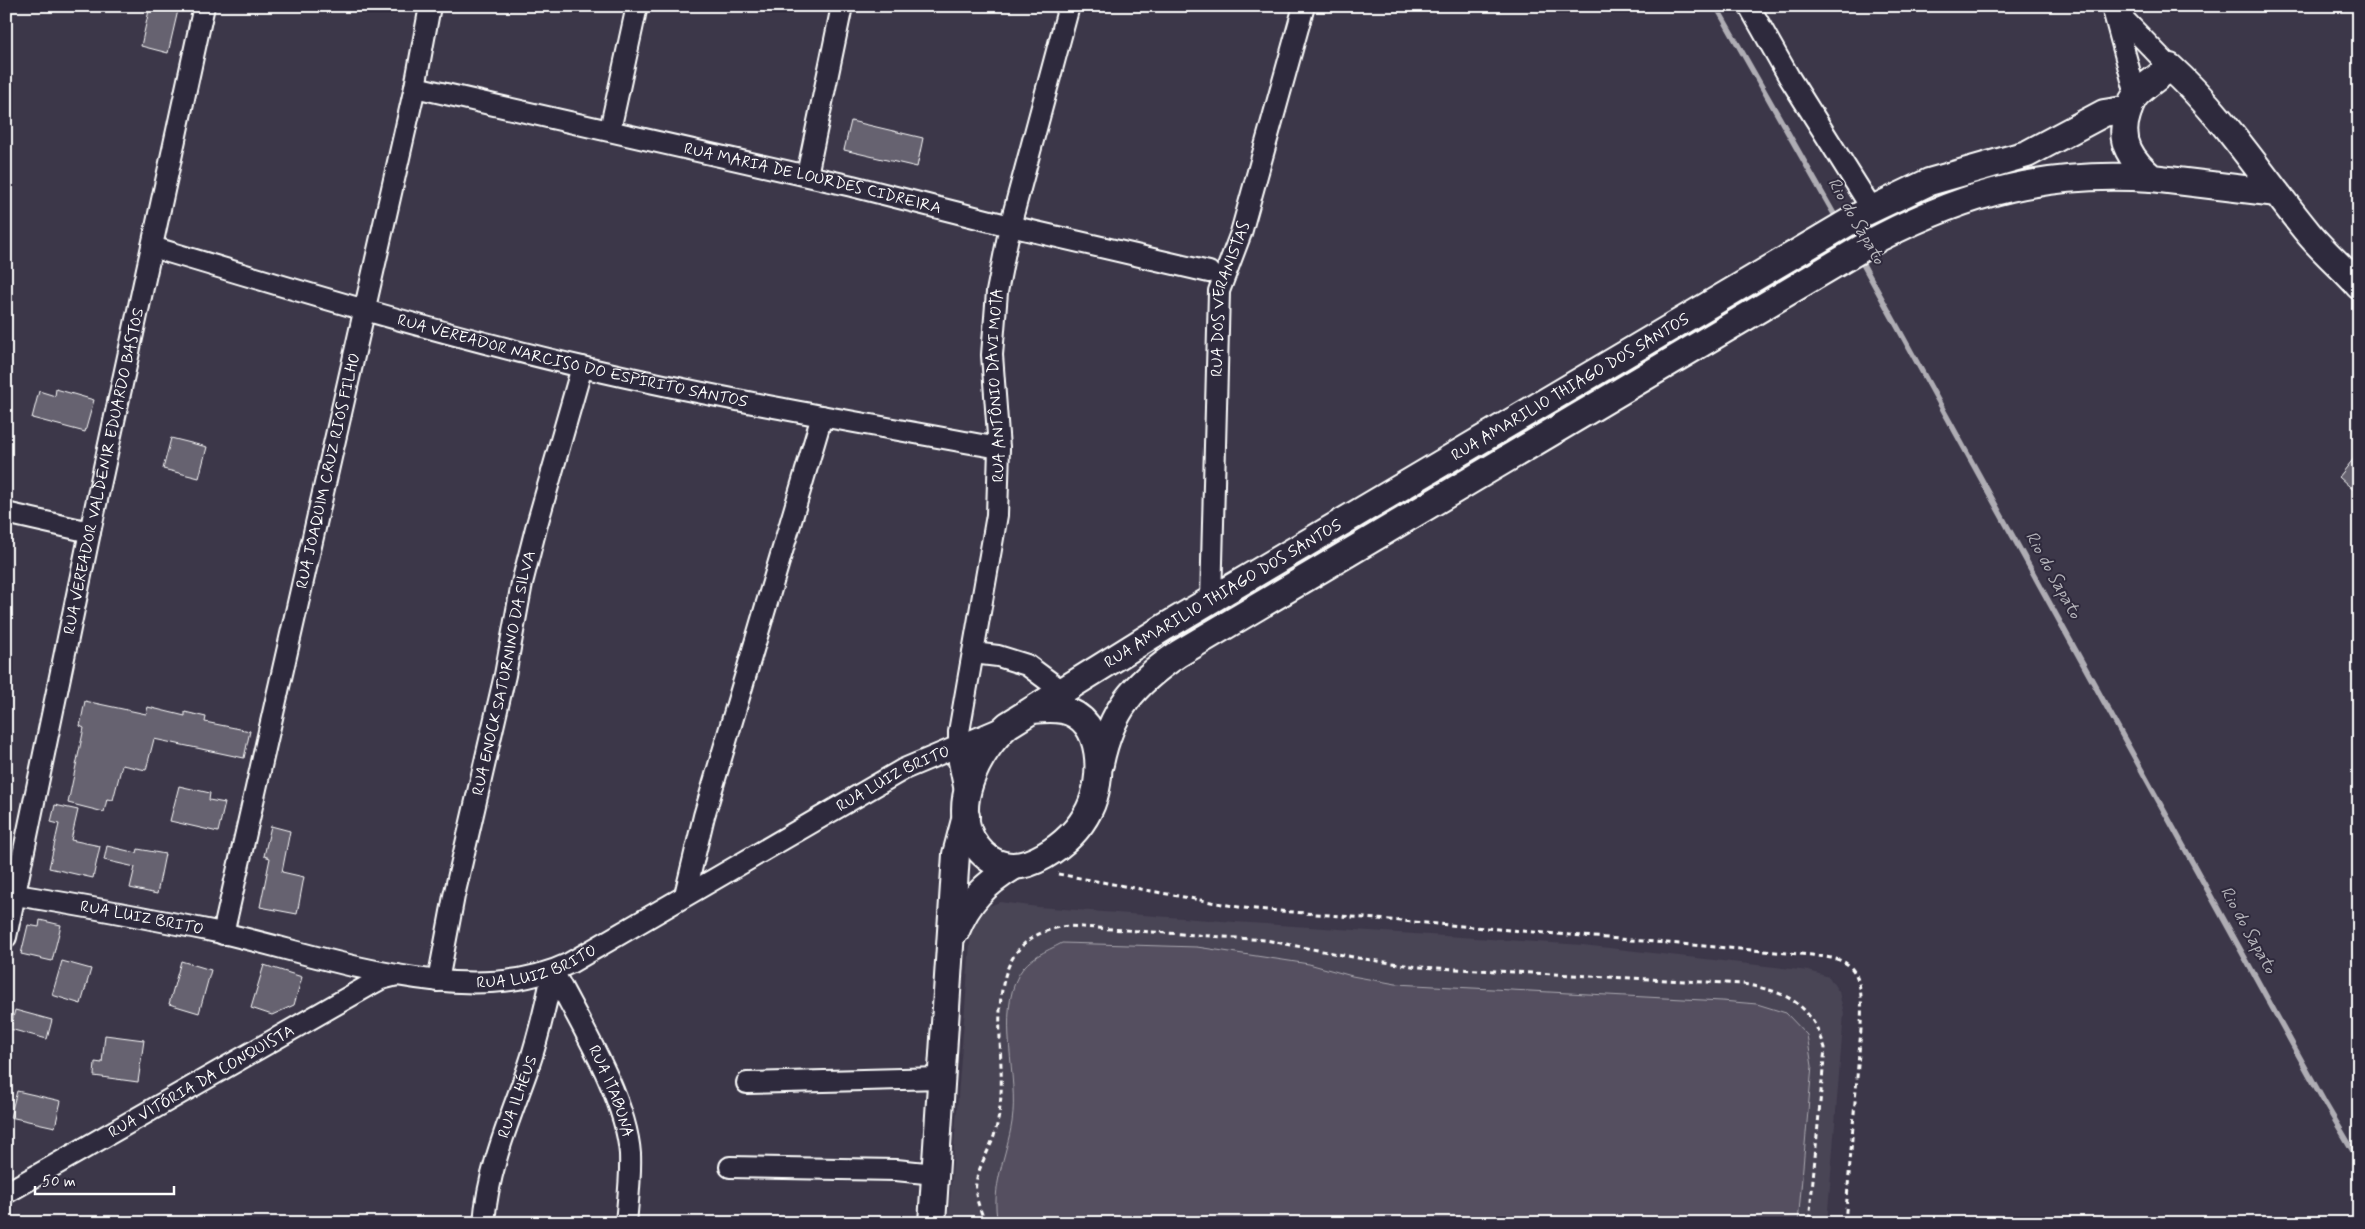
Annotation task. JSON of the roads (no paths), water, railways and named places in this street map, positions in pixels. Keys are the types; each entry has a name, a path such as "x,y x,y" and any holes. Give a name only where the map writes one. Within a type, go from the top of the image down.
{"main road":[{"path":"2152,178 2142,170 2128,152 2124,139 2124,125 2133,102 2170,67 2191,86 2225,124 2311,235 2359,286"},
{"name":"RUA AMARILIO THIAGO DOS SANTOS","path":"1032,710 1211,601 1868,211 1929,182 2027,154 2104,114 2133,102"},
{"name":"RUA AMARILIO THIAGO DOS SANTOS","path":"1099,767 1110,727 1125,700 1140,683 1178,654 1879,238 1940,208 2035,181 2108,175 2152,178 2277,193"},
{"path":"1062,691 1082,699 1110,727"},
{"path":"932,1223 956,854 978,760 997,735 1008,725 1032,710 1064,710 1076,716 1087,725 1092,735 1099,767 1096,791 1089,810 1069,838 1038,859 1013,867 978,891 960,921 951,944"},
{"path":"966,808 967,830 980,851 989,860 1013,867"}],"street":[{"name":"RUA VEREADOR VALDENIR EDUARDO BASTOS","path":"6,937 90,532 204,6"},
{"name":"RUA JOAQUIM CRUZ RIOS FILHO","path":"223,934 415,87 430,6"},
{"path":"610,130 637,6"},
{"path":"807,176 842,6"},
{"name":"RUA ANTÔNIO DAVI MOTA","path":"966,808 958,747 997,515 999,448 992,355 993,325 1001,262 1069,6"},
{"name":"RUA DOS VERANISTAS","path":"1211,601 1219,291 1241,233 1304,6"},
{"path":"1749,6 1868,211"},
{"path":"2112,7 2170,67"},
{"path":"2112,7 2133,102"},
{"name":"RUA MARIA DE LOURDES CIDREIRA","path":"415,87 610,130 1210,272"},
{"name":"RUA VEREADOR NARCISO DO ESPÍRITO SANTOS","path":"152,247 365,311 582,367 822,416 999,448"},
{"name":"RUA ENOCK SATURNINO DA SILVA","path":"438,981 447,928 505,675 524,574 582,367"},
{"path":"685,895 704,816 822,416"},
{"path":"6,513 90,532"},
{"path":"973,653 998,656 1027,665 1062,691"},
{"name":"RUA LUIZ BRITO","path":"16,895 113,911 223,934 397,975 438,981 500,983 526,979 553,971 904,769 1008,725"},
{"name":"RUA ILHÉUS","path":"484,1223 485,1198 492,1168 539,1035 553,971"},
{"name":"RUA ITABUNA","path":"553,971 613,1092 625,1128 630,1153 626,1223"},
{"name":"RUA VITÓRIA DA CONQUISTA","path":"6,1193 368,986 381,979 397,975"},
{"path":"746,1083 942,1078"},
{"path":"730,1167 896,1170 935,1174"}],"waterway":[{"name":"Rio do Sapato","path":"1716,6 1838,221"},
{"name":"Rio do Sapato","path":"1859,257 2326,1105 2359,1161"}]}
